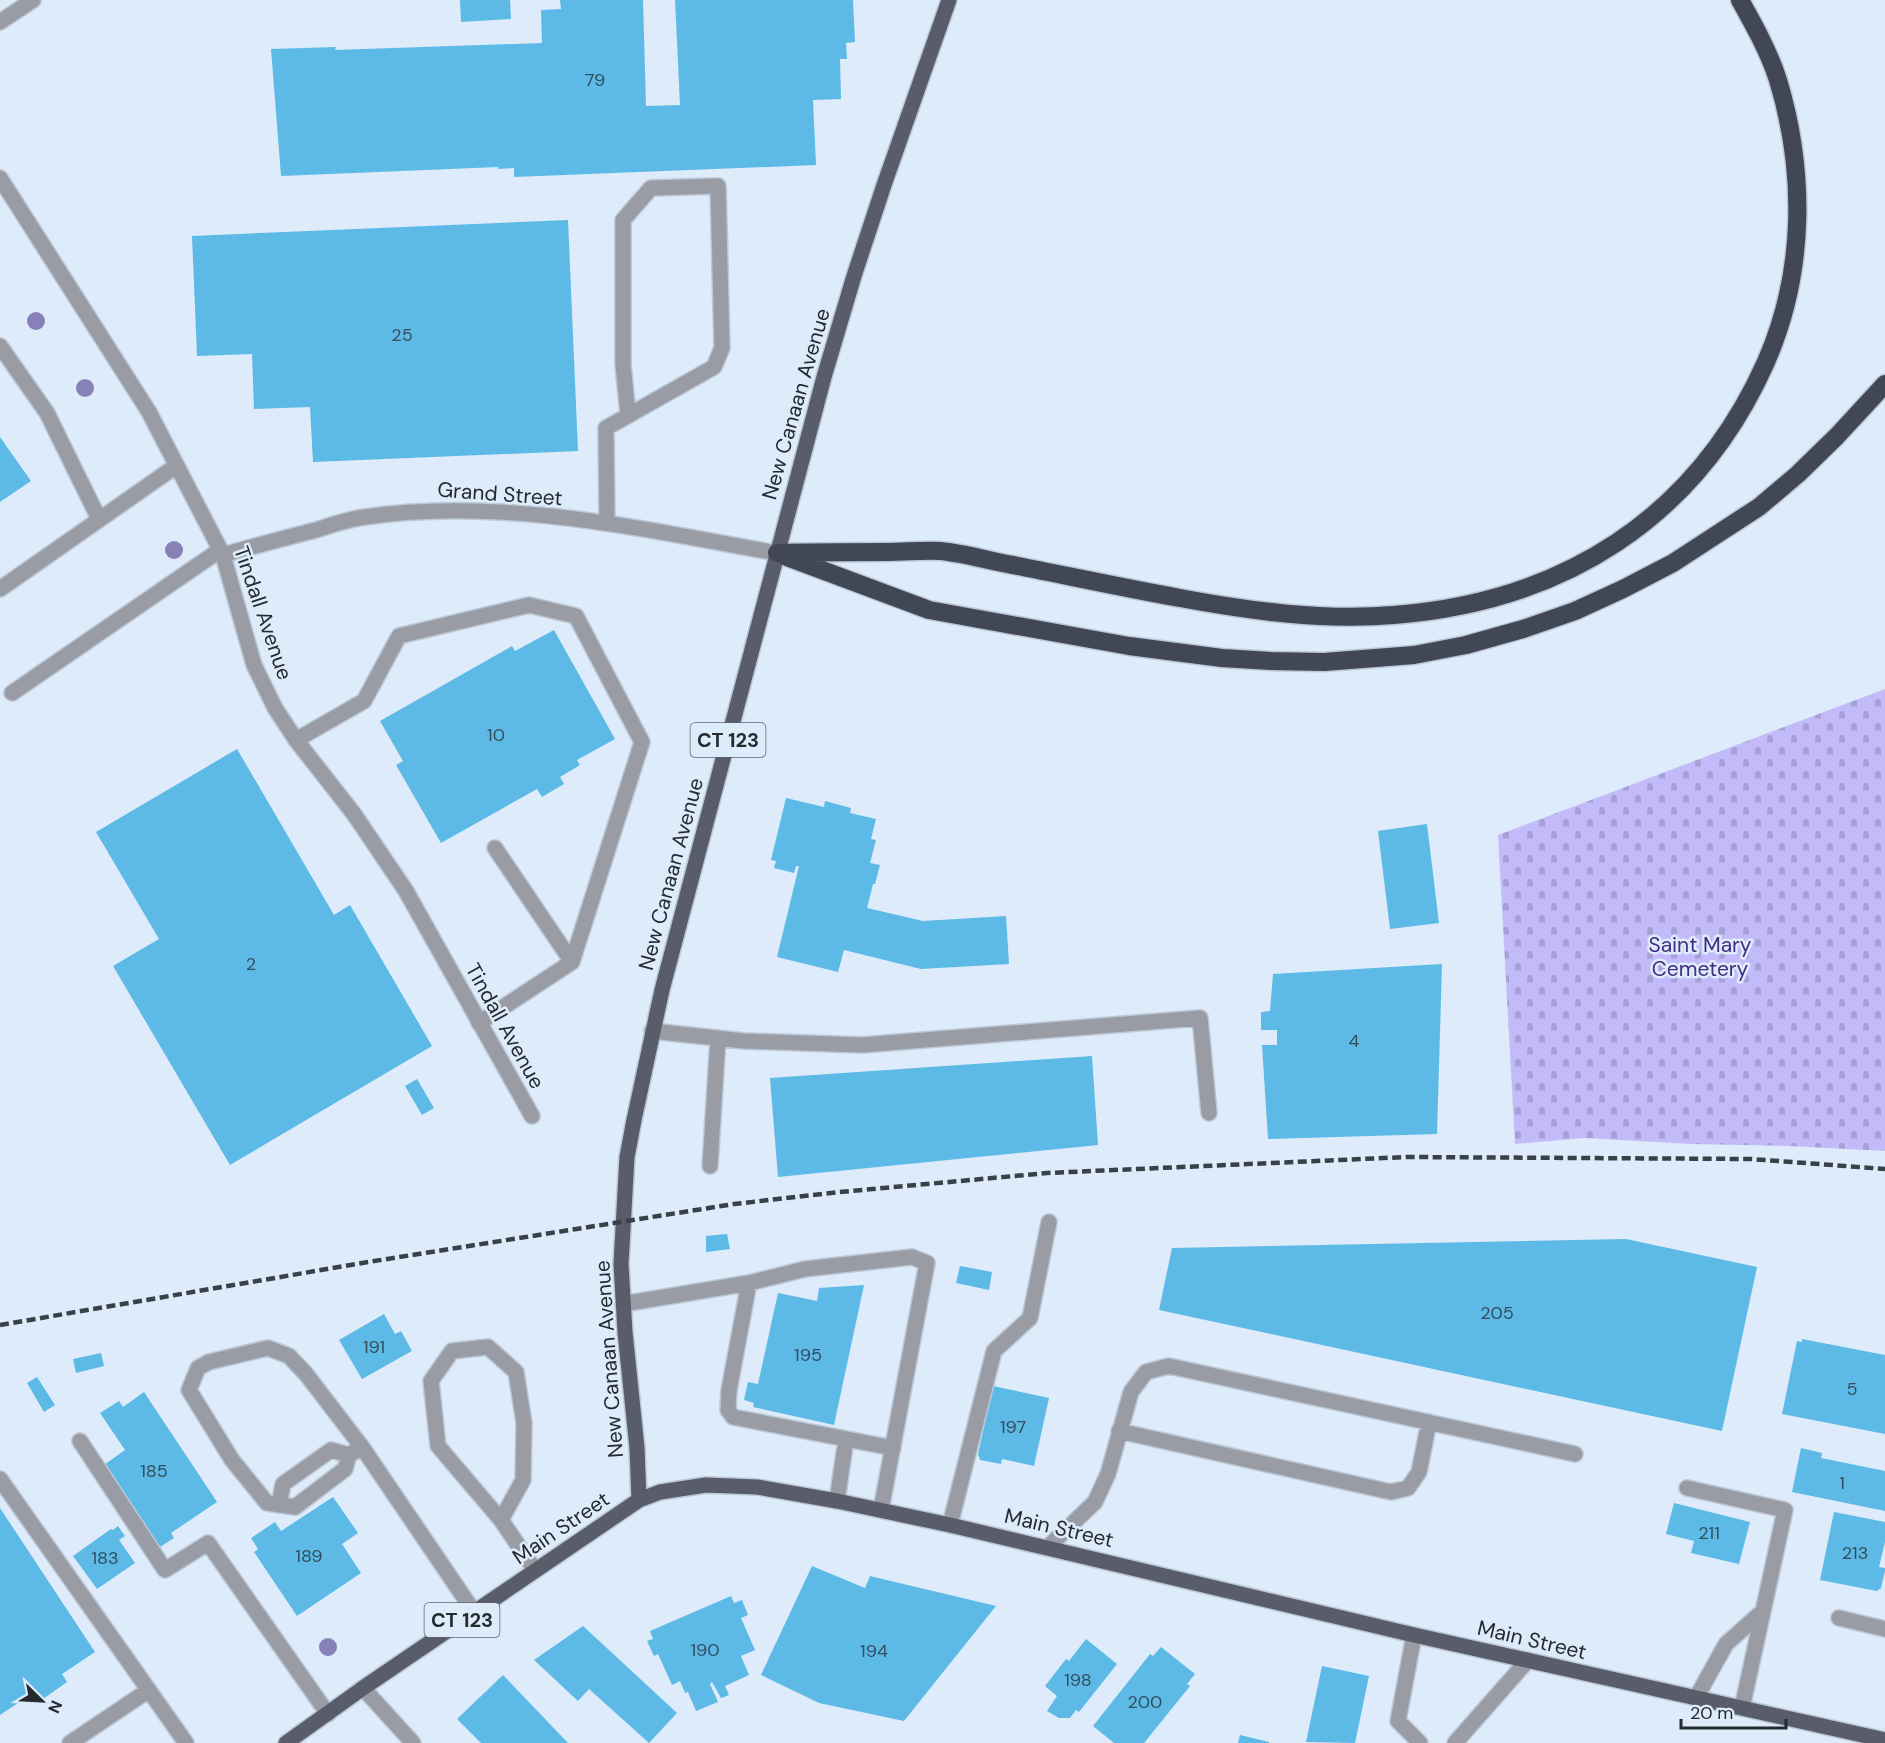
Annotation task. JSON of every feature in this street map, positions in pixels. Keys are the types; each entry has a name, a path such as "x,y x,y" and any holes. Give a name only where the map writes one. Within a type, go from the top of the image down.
{"highway":[{"path":"777,553 942,551 1223,605 1298,614 1344,616 1391,616 1482,602 1529,587 1582,564 1628,536 1665,507 1703,466 1733,426 1755,386 1773,347 1788,297 1797,240 1798,184 1791,131 1777,77 1757,30 1740,0"},
{"path":"777,553 929,610 1129,646 1222,658 1271,661 1324,662 1414,655 1511,633 1575,611 1623,590 1673,563 1759,507 1798,474 1837,436 1885,384"}],"main road":[{"name":"New Canaan Avenue","path":"639,1500 637,1448 623,1304 621,1243 627,1157 652,1031 824,377 884,185 949,0"},
{"name":"Main Street","path":"286,1743 639,1500 660,1492 706,1485 757,1487 880,1509 1414,1635 1885,1740"}],"street":[{"path":"0,22 33,0"},
{"name":"Tindall Avenue","path":"0,178 149,412 222,552 254,665 275,708 296,740 354,814 406,891 532,1116"},
{"path":"607,523 606,428 714,367 722,348 718,186 651,188 623,220 623,364 628,415"},
{"path":"0,346 47,413 99,519"},
{"path":"0,589 176,466"},
{"name":"Grand Street","path":"12,693 222,552 362,517 422,510 500,512 607,523 777,553"},
{"path":"296,740 364,701 399,636 529,605 576,616 642,742 572,962 479,1023"},
{"path":"495,848 572,962"},
{"path":"652,1031 744,1041 862,1046 1200,1018 1209,1113"},
{"path":"710,1166 718,1038"},
{"path":"950,1525 994,1351 1030,1318 1048,1222"},
{"path":"623,1304 749,1283 805,1269 912,1257 927,1263 880,1509"},
{"path":"749,1283 729,1390 728,1410 733,1417 893,1448"},
{"path":"501,1520 523,1480 524,1423 516,1371 488,1347 452,1351 430,1381 438,1446 501,1520 535,1570"},
{"path":"355,1451 345,1469 295,1507 267,1503 232,1460 189,1390 198,1368 209,1362 268,1348 289,1356 306,1374 355,1451 474,1612"},
{"path":"1048,1547 1095,1502 1108,1473 1131,1392 1146,1372 1168,1366 1575,1454"},
{"path":"1119,1431 1391,1492 1408,1488 1419,1472 1429,1422"},
{"path":"837,1501 846,1439"},
{"path":"80,1441 165,1570 208,1543 328,1714"},
{"path":"279,1505 283,1484 331,1450 355,1451"},
{"path":"0,1479 186,1743"},
{"path":"1687,1488 1785,1510 1742,1708"},
{"path":"1696,1698 1726,1644 1763,1611"},
{"path":"1839,1618 1885,1629"},
{"path":"1414,1635 1398,1721 1420,1743"},
{"path":"1455,1743 1528,1660"},
{"path":"363,1688 413,1743"},
{"path":"70,1743 149,1690"}],"green space":[{"name":"Saint Mary Cemetery","path":"1885,689 1885,1151 1585,1138 1515,1144 1498,835"}],"building":[{"path":"460,0 510,0 511,19 461,22"},
{"path":"560,0 643,0 646,106 680,105 675,0 853,0 855,42 846,43 847,59 840,59 841,99 813,100 816,165 514,177 514,168 498,169 498,167 281,176 271,49 336,47 335,50 542,43 541,10 561,9"},
{"path":"568,220 578,451 313,462 310,407 254,409 252,354 197,356 192,236"},
{"path":"0,437 31,481 0,502"},
{"path":"554,630 615,739 577,760 580,765 560,777 564,784 542,797 537,789 441,843 396,765 403,761 380,721 512,646 515,651"},
{"path":"237,749 334,915 350,905 432,1046 230,1165 113,966 159,939 96,832"},
{"path":"786,798 824,807 825,801 851,808 850,813 876,819 871,839 876,840 870,863 880,865 867,908 923,921 1006,916 1009,964 921,969 844,950 838,972 777,957 799,866 796,866 794,873 774,868 776,861 771,860"},
{"path":"1427,824 1439,923 1390,929 1378,831"},
{"path":"1442,964 1437,1134 1268,1139 1262,1045 1277,1045 1277,1030 1261,1030 1261,1012 1270,1011 1273,974"},
{"path":"1092,1056 1098,1145 778,1177 770,1078"},
{"path":"417,1079 434,1108 422,1115 405,1086"},
{"path":"727,1234 730,1249 706,1252 706,1236"},
{"path":"1626,1239 1757,1267 1722,1431 1159,1310 1172,1248"},
{"path":"960,1266 992,1272 989,1290 956,1283"},
{"path":"864,1285 834,1425 753,1407 754,1403 744,1400 748,1382 758,1384 778,1293 817,1301 819,1288"},
{"path":"384,1314 395,1334 401,1331 412,1351 362,1379 339,1340"},
{"path":"1802,1339 1885,1355 1885,1434 1782,1414 1797,1341 1802,1342"},
{"path":"101,1353 104,1366 76,1373 73,1359"},
{"path":"37,1377 55,1405 44,1412 27,1383"},
{"path":"993,1386 1049,1398 1034,1466 1002,1459 1001,1464 980,1460 978,1454"},
{"path":"144,1392 217,1502 171,1533 174,1538 160,1547 104,1465 125,1450 100,1413 119,1401 123,1407"},
{"path":"1801,1448 1822,1453 1821,1458 1885,1471 1885,1511 1792,1492"},
{"path":"333,1497 358,1533 342,1544 361,1573 297,1616 254,1552 258,1549 251,1538 275,1522 281,1531"},
{"path":"1674,1503 1750,1522 1739,1564 1691,1553 1694,1541 1666,1534"},
{"path":"0,1508 95,1652 62,1674 67,1682 36,1704 30,1695 0,1715"},
{"path":"1834,1512 1885,1522 1885,1542 1879,1567 1885,1568 1885,1571 1881,1588 1877,1591 1820,1580"},
{"path":"118,1526 125,1536 119,1540 135,1563 97,1589 73,1556"},
{"path":"812,1566 865,1588 870,1576 996,1606 904,1721 819,1703 761,1675"},
{"path":"731,1596 734,1603 742,1600 748,1615 741,1618 755,1650 741,1656 749,1675 725,1686 729,1695 721,1698 712,1682 710,1684 718,1702 696,1711 688,1692 685,1693 680,1681 672,1685 658,1654 654,1656 647,1641 653,1639 650,1631"},
{"path":"583,1626 677,1713 649,1743 589,1689 578,1701 534,1660"},
{"path":"1086,1639 1117,1664 1079,1712 1076,1710 1070,1718 1059,1718 1047,1711 1057,1696 1045,1686 1066,1659 1069,1661"},
{"path":"1161,1647 1195,1674 1187,1684 1190,1686 1144,1743 1114,1743 1093,1726 1150,1654 1153,1656"},
{"path":"1322,1666 1369,1676 1355,1743 1306,1742"},
{"path":"503,1675 568,1743 481,1743 457,1719"},
{"path":"1240,1735 1269,1742 1269,1743 1238,1743"}],"railway":[{"path":"0,1325 368,1262 734,1204 1047,1173 1407,1157 1751,1159 1885,1169"}]}
